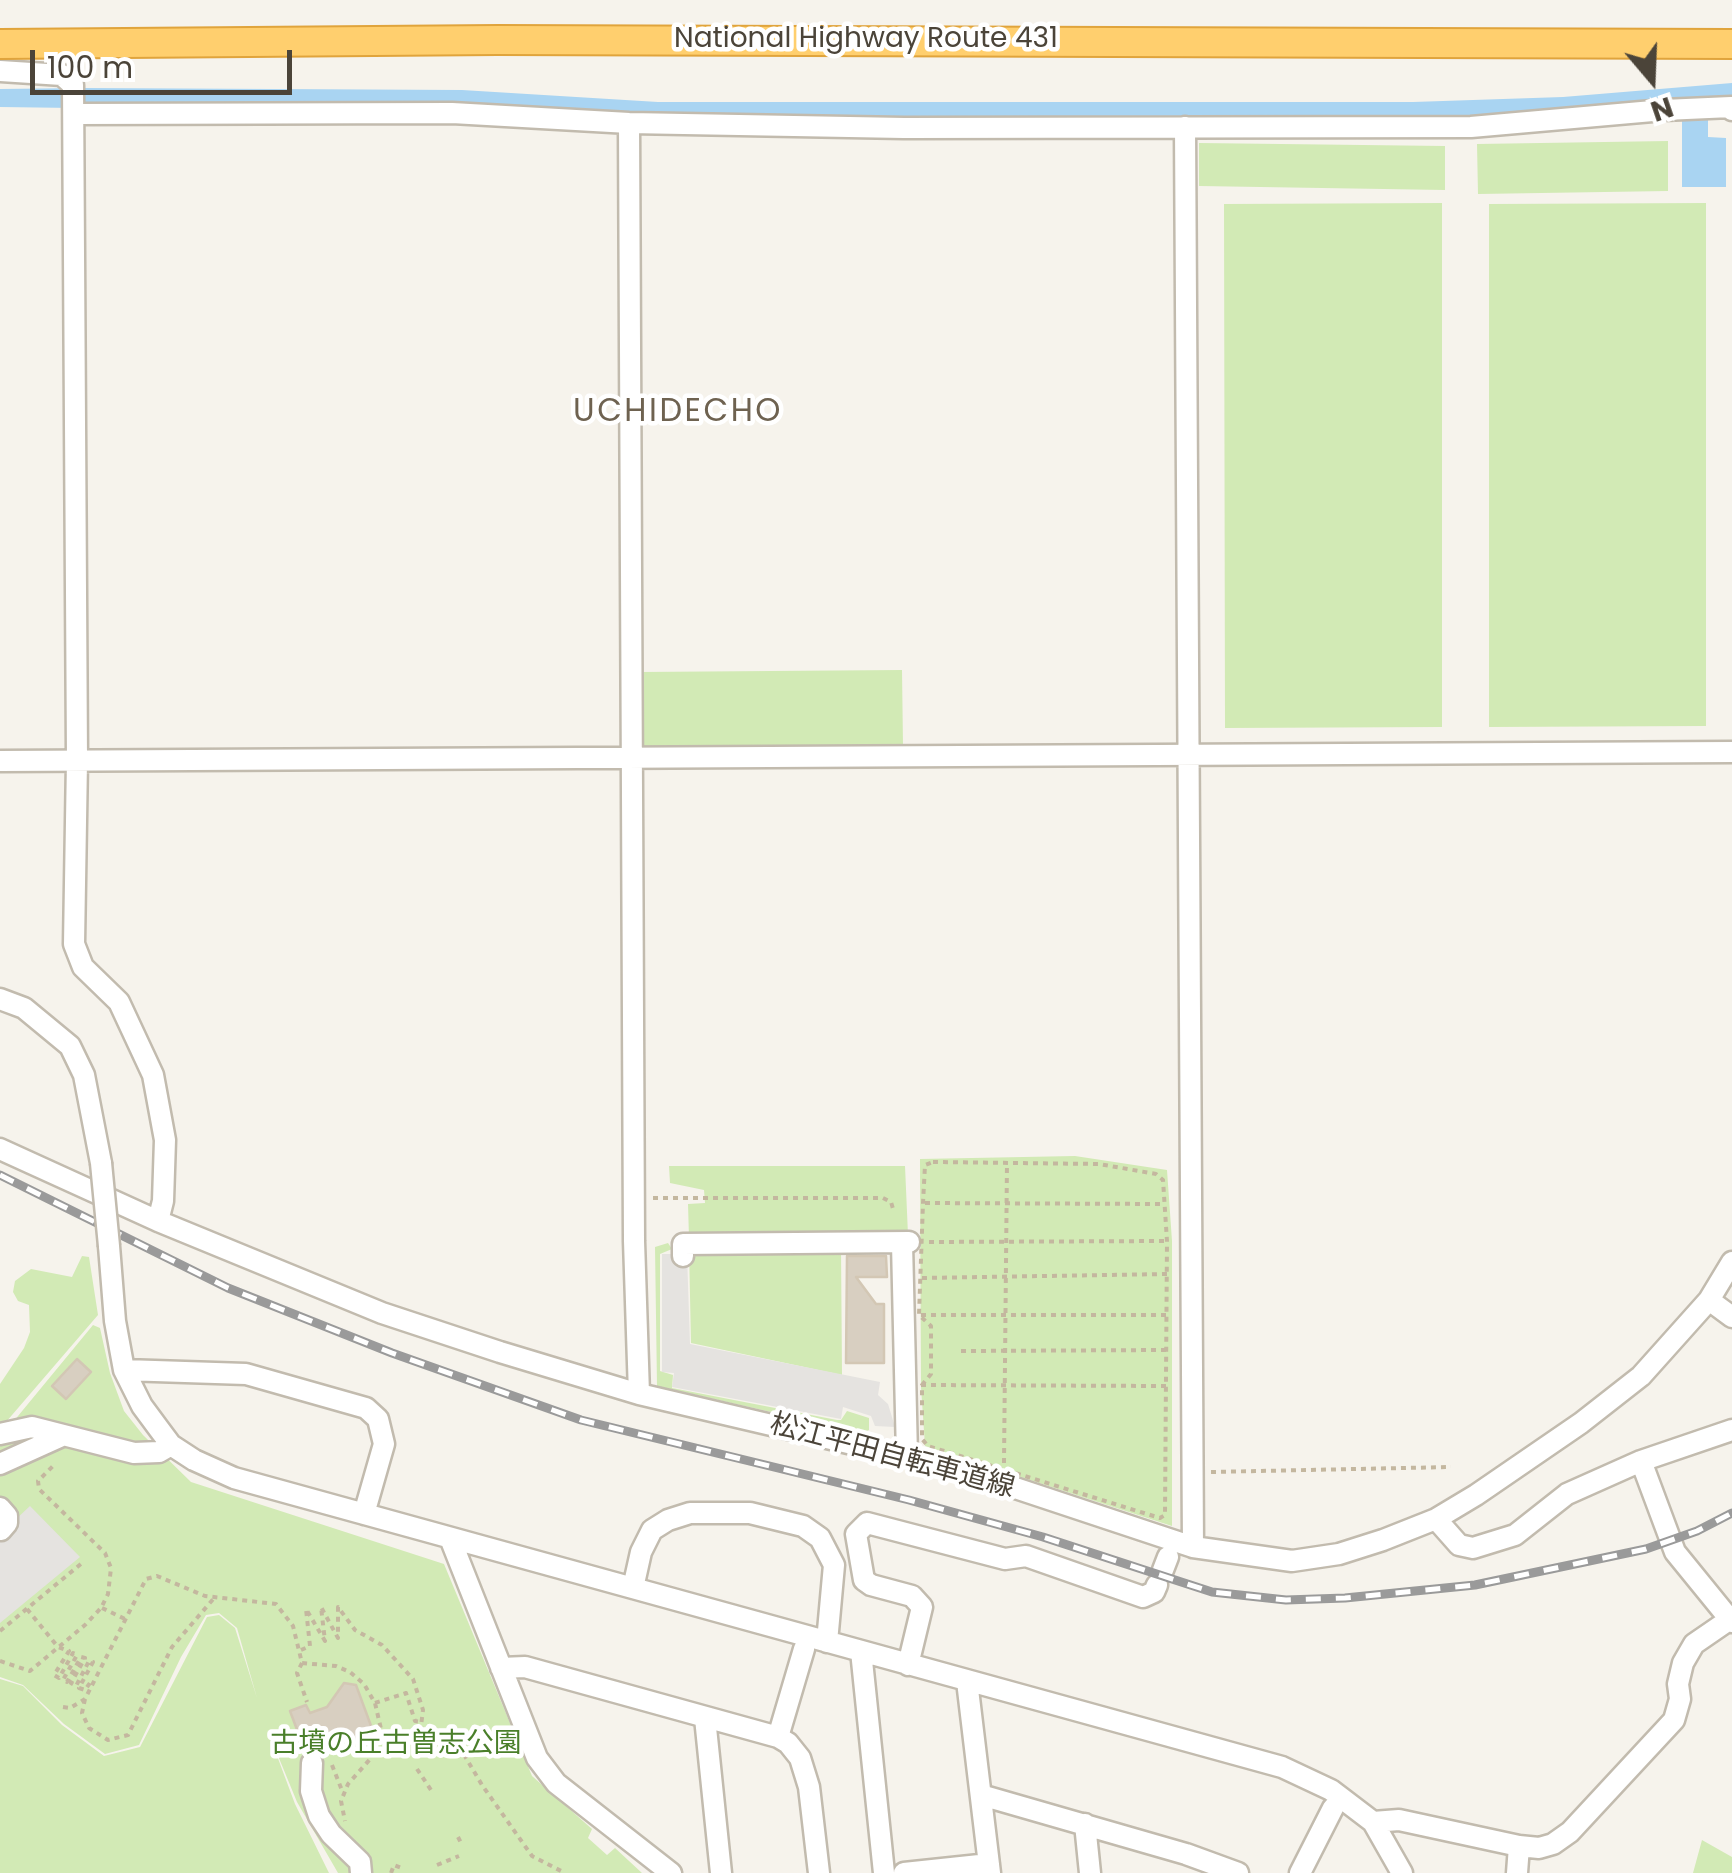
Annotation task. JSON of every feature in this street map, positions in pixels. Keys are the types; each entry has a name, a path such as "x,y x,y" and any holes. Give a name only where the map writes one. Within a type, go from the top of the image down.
{"highway":[{"name":"National Highway Route 431","path":"0,44 617,40 1732,44"}],"street":[{"path":"0,71 62,75 73,85 77,760 74,944 83,967 119,1002 153,1075 165,1140 163,1201 158,1221"},
{"path":"75,111 452,113 629,123 904,128 1471,127 1664,110 1732,110"},
{"path":"629,123 634,1198 639,1394"},
{"path":"1185,127 1193,1548"},
{"path":"0,760 1732,752"},
{"path":"0,998 24,1008 70,1046 84,1074 101,1163 114,1321 124,1370 142,1406 171,1444 194,1460 234,1478 1282,1767 1331,1790 1373,1822 1402,1873"},
{"name":"松江平田自転車道線","path":"3,1155 382,1313 639,1394 955,1468 1193,1548 1292,1561 1340,1554 1436,1519 1581,1423 1641,1376 1710,1300 1732,1262"},
{"path":"683,1256 683,1244 913,1242 914,1385 907,1456"},
{"path":"1710,1300 1732,1316"},
{"path":"124,1370 246,1374 366,1408 378,1419 384,1444 364,1514"},
{"path":"0,1434 32,1428 134,1453 159,1452 171,1444"},
{"path":"1436,1519 1458,1545 1473,1548 1515,1536 1566,1494 1641,1461 1732,1430"},
{"path":"0,1464 62,1436"},
{"path":"1373,1822 1399,1820 1519,1846 1539,1848 1553,1844 1570,1832 1674,1720 1682,1664 1694,1644 1731,1621 1674,1552 1641,1461"},
{"path":"0,1508 7,1516 1,1530"},
{"path":"633,1588 652,1530 668,1520 690,1513 750,1513 804,1526 820,1538 834,1565 826,1642"},
{"path":"908,1665 922,1607 912,1596 864,1580 856,1534 868,1523 1004,1559 1026,1556 1143,1596 1154,1592 1162,1571"},
{"path":"450,1538 537,1758 556,1783 671,1873"},
{"path":"778,1737 804,1649"},
{"path":"861,1651 884,1873"},
{"path":"501,1668 525,1668 778,1737 796,1751 804,1767 819,1873"},
{"path":"904,1873 989,1869 967,1681"},
{"path":"705,1718 721,1873"},
{"path":"320,1759 311,1790 319,1816 331,1834 360,1862 361,1873"},
{"path":"981,1795 1085,1824 1187,1863 1238,1873"},
{"path":"1300,1873 1333,1808"},
{"path":"1085,1824 1090,1873"},
{"path":"1517,1873 1519,1846"}],"path":[{"path":"1004,1470 1006,1163"},
{"path":"911,1315 922,1278 925,1165 1099,1164 1156,1174 1163,1180 1167,1241 1165,1515 1160,1518 928,1446 922,1439 914,1385"},
{"path":"634,1198 883,1198 891,1202 894,1212"},
{"path":"923,1203 1165,1204"},
{"path":"913,1242 1167,1241"},
{"path":"922,1278 1167,1274"},
{"path":"911,1315 1166,1315"},
{"path":"911,1315 931,1326 931,1374 914,1385"},
{"path":"961,1351 1166,1350"},
{"path":"914,1385 1166,1386"},
{"path":"0,1660 30,1671 102,1608 108,1594 111,1568 100,1545 42,1494 38,1481 52,1466"},
{"path":"1192,1472 1452,1468"},
{"path":"0,1631 82,1563"},
{"path":"215,1597 172,1647 128,1735 108,1740 90,1728 82,1713 86,1699 146,1580 157,1576 215,1597 276,1604 292,1626 300,1650 302,1663 297,1674 307,1702"},
{"path":"300,1650 310,1646 306,1608 325,1641 322,1607 338,1638 338,1607 355,1630 382,1645 413,1679 423,1710 424,1738 444,1736 456,1741 532,1856 565,1873"},
{"path":"102,1608 125,1619"},
{"path":"27,1609 58,1647 68,1651 54,1675 60,1678 73,1653 77,1655 62,1680 68,1682 81,1657 85,1658 71,1684 76,1686 89,1660 93,1662 79,1688 84,1690 98,1673"},
{"path":"302,1663 336,1666 350,1672 364,1684 375,1704 380,1729 376,1746 372,1757 348,1784 341,1801 351,1829"},
{"path":"375,1704 406,1693 415,1722 422,1722"},
{"path":"63,1707 70,1708 86,1699"},
{"path":"320,1759 343,1795"},
{"path":"417,1769 431,1790"},
{"path":"437,1865 459,1856"},
{"path":"391,1873 394,1865 404,1868"}],"green space":[{"path":"1668,141 1668,191 1478,194 1477,144"},
{"path":"1199,143 1445,146 1445,190 1199,186"},
{"path":"1442,203 1442,727 1225,728 1224,204"},
{"path":"1706,203 1706,726 1489,727 1489,204"},
{"path":"902,670 903,746 893,749 640,746 640,672"},
{"path":"1075,1156 1167,1170 1172,1241 1172,1526 925,1446 920,1159"},
{"path":"669,1166 905,1166 908,1235 689,1238 688,1204 705,1203 704,1190 670,1183"},
{"path":"668,1243 672,1249 660,1254 660,1371 673,1375 672,1388 837,1420 847,1411 869,1418 869,1430 863,1433 657,1386 655,1247"},
{"path":"689,1248 841,1249 842,1375 691,1343"},
{"path":"82,1256 89,1257 98,1315 0,1429 0,1384 30,1332 29,1305 18,1301 13,1292 15,1281 31,1269 72,1277"},
{"name":"古墳の丘古曽志公園","path":"93,1325 100,1328 124,1411 191,1482 444,1564 532,1776 592,1829 588,1838 607,1855 615,1848 642,1873 338,1873 297,1802 267,1729 295,1804 329,1873 0,1873 0,1679 23,1686 62,1725 104,1756 140,1747 207,1617 219,1615 235,1628 257,1698 237,1628 219,1613 206,1615 139,1745 105,1754 64,1724 23,1685 0,1677 0,1445 4,1443 4,1433"},
{"path":"1702,1840 1732,1857 1732,1873 1693,1873"}],"shaded area":[{"path":"662,1254 687,1254 690,1344 880,1382 878,1395 888,1404 895,1427 875,1426 871,1416 843,1407 841,1419 672,1387 674,1373 662,1372"},
{"path":"30,1506 80,1557 0,1623 0,1534"}],"water":[{"path":"1732,83 1732,100 1498,121 1120,122 0,107 0,89 462,90 658,102 1413,102 1563,97"},
{"path":"1708,120 1708,137 1726,138 1726,187 1682,187 1682,121"}],"building":[{"path":"847,1256 886,1256 887,1277 856,1277 876,1304 884,1304 884,1363 846,1363"},
{"path":"77,1359 91,1372 66,1399 52,1386"},
{"path":"344,1683 356,1685 374,1734 367,1743 338,1738 322,1746 322,1755 313,1749 305,1751 290,1711 306,1705 310,1713 327,1707"}],"railway":[{"path":"0,1175 228,1288 392,1353 581,1420 909,1500 1043,1537 1212,1592 1286,1600 1475,1585 1646,1549 1697,1531 1732,1513"}],"district":[{"name":"UCHIDECHO","path":"678,413"}]}
